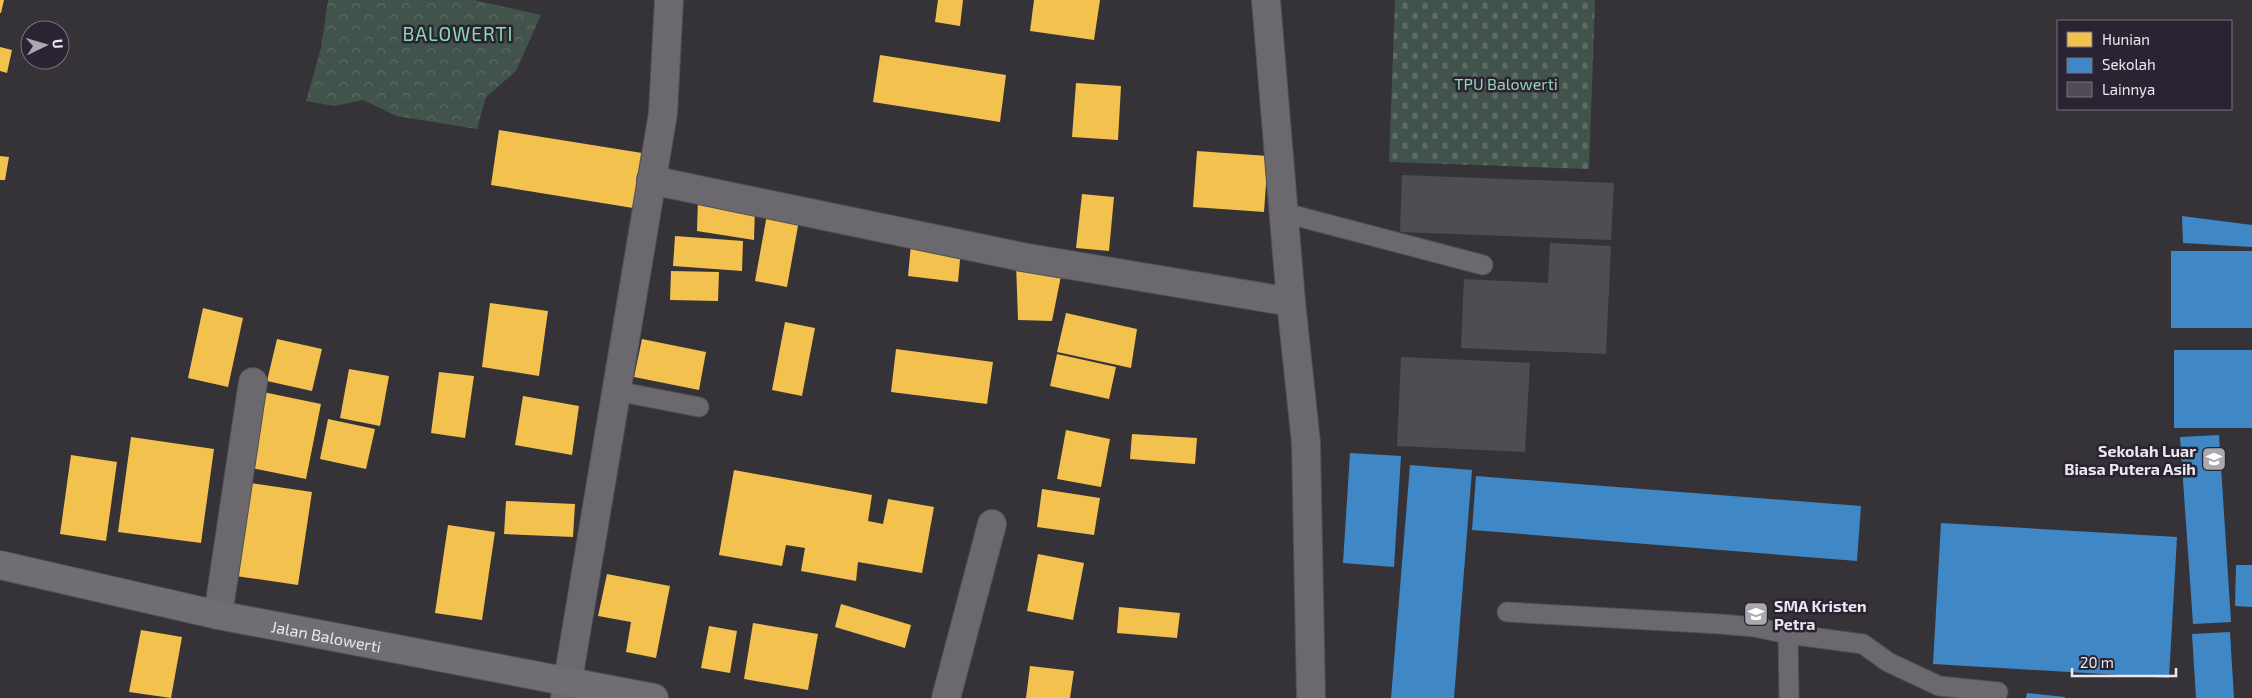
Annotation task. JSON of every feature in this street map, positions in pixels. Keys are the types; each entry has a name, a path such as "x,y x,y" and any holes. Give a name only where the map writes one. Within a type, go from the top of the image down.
{"street":[{"path":"566,691 663,113 668,0"},
{"path":"1266,0 1291,302 1306,443 1311,698"},
{"path":"651,180 1022,257 1291,302"},
{"path":"218,615 253,382"},
{"path":"946,698 992,524"},
{"name":"Jalan Balowerti","path":"0,565 566,691 654,698"}],"lane":[{"path":"1284,213 1483,265"},
{"path":"616,391 699,408"},
{"path":"1507,612 1754,627 1788,634 1863,644 1888,662 1939,686 1998,692"},
{"path":"1788,634 1789,698"}],"green space":[{"path":"328,0 474,0 541,15 516,71 486,97 477,129 396,116 363,100 334,106 306,101 321,48"},
{"name":"TPU Balowerti","path":"1395,0 1595,0 1589,169 1389,162"}],"building: Hunian":[{"path":"0,0 4,0 1,13 0,13"},
{"path":"938,0 963,0 960,26 935,22"},
{"path":"1034,0 1100,0 1094,40 1030,31"},
{"path":"0,47 12,50 7,73 0,71"},
{"path":"880,55 1006,75 1000,122 873,102"},
{"path":"1076,83 1121,86 1118,140 1072,137"},
{"path":"499,130 642,153 633,208 491,185"},
{"path":"1197,151 1268,156 1264,212 1193,207"},
{"path":"0,156 9,157 5,180 0,180"},
{"path":"1082,194 1114,197 1109,251 1076,248"},
{"path":"698,198 755,206 754,240 697,231"},
{"path":"768,209 800,215 787,287 755,281"},
{"path":"675,236 743,241 742,271 673,266"},
{"path":"911,244 961,249 958,282 908,276"},
{"path":"1016,263 1062,271 1052,321 1018,320"},
{"path":"671,271 719,272 718,301 670,300"},
{"path":"490,303 548,311 539,376 482,367"},
{"path":"203,308 243,318 228,387 188,378"},
{"path":"1066,313 1137,329 1131,368 1057,352"},
{"path":"785,322 815,328 802,396 772,390"},
{"path":"277,339 322,349 312,391 267,381"},
{"path":"642,339 706,352 699,390 634,377"},
{"path":"896,349 993,362 987,404 891,392"},
{"path":"1057,354 1116,367 1109,399 1050,386"},
{"path":"349,369 389,376 380,426 340,418"},
{"path":"439,372 474,376 465,438 431,433"},
{"path":"263,392 321,404 306,479 247,467"},
{"path":"523,396 579,406 572,455 515,445"},
{"path":"328,419 375,429 366,469 320,459"},
{"path":"1066,430 1110,439 1101,487 1057,479"},
{"path":"1132,434 1197,438 1195,464 1130,459"},
{"path":"131,437 214,449 201,543 118,532"},
{"path":"71,455 117,462 106,541 60,534"},
{"path":"734,470 872,495 868,521 883,524 888,499 934,507 922,573 858,562 856,581 801,571 805,548 786,545 782,566 719,555"},
{"path":"250,483 312,492 298,585 236,576"},
{"path":"1042,489 1100,498 1094,535 1037,527"},
{"path":"506,501 575,504 573,537 504,534"},
{"path":"448,525 495,532 482,620 435,613"},
{"path":"1038,554 1084,563 1073,620 1027,611"},
{"path":"607,574 670,586 656,658 626,652 631,622 598,616"},
{"path":"841,604 911,625 905,648 835,627"},
{"path":"1119,607 1180,613 1177,638 1117,633"},
{"path":"753,623 818,634 808,690 744,679"},
{"path":"709,626 737,631 730,673 701,668"},
{"path":"141,630 182,637 171,698 129,692"},
{"path":"1030,666 1074,671 1070,698 1026,698"}],"building: Sekolah":[{"path":"2182,216 2252,225 2252,247 2183,243"},
{"path":"2171,251 2252,251 2252,328 2171,328"},
{"path":"2174,350 2252,350 2252,428 2174,428"},
{"path":"2219,435 2231,622 2193,624 2180,437"},
{"path":"1350,453 1401,456 1394,567 1343,563"},
{"path":"1410,465 1472,470 1454,698 1391,698"},
{"path":"1476,476 1861,506 1857,561 1472,530"},
{"path":"1941,523 2177,537 2169,678 1933,664"},
{"path":"2236,565 2252,565 2252,607 2235,606"},
{"path":"2230,632 2234,698 2196,698 2192,634"},
{"path":"2027,693 2065,697 2065,698 2026,698"}],"building: Lainnya":[{"path":"1402,175 1614,183 1611,240 1400,232"},
{"path":"1550,243 1611,246 1606,354 1461,348 1464,279 1548,283"},
{"path":"1401,357 1530,363 1525,452 1397,446"}],"place":[{"name":"Sekolah Luar Biasa Putera Asih","path":"2214,459"},
{"name":"SMA Kristen Petra","path":"1756,614"}],"district":[{"name":"BALOWERTI","path":"458,33"}]}
